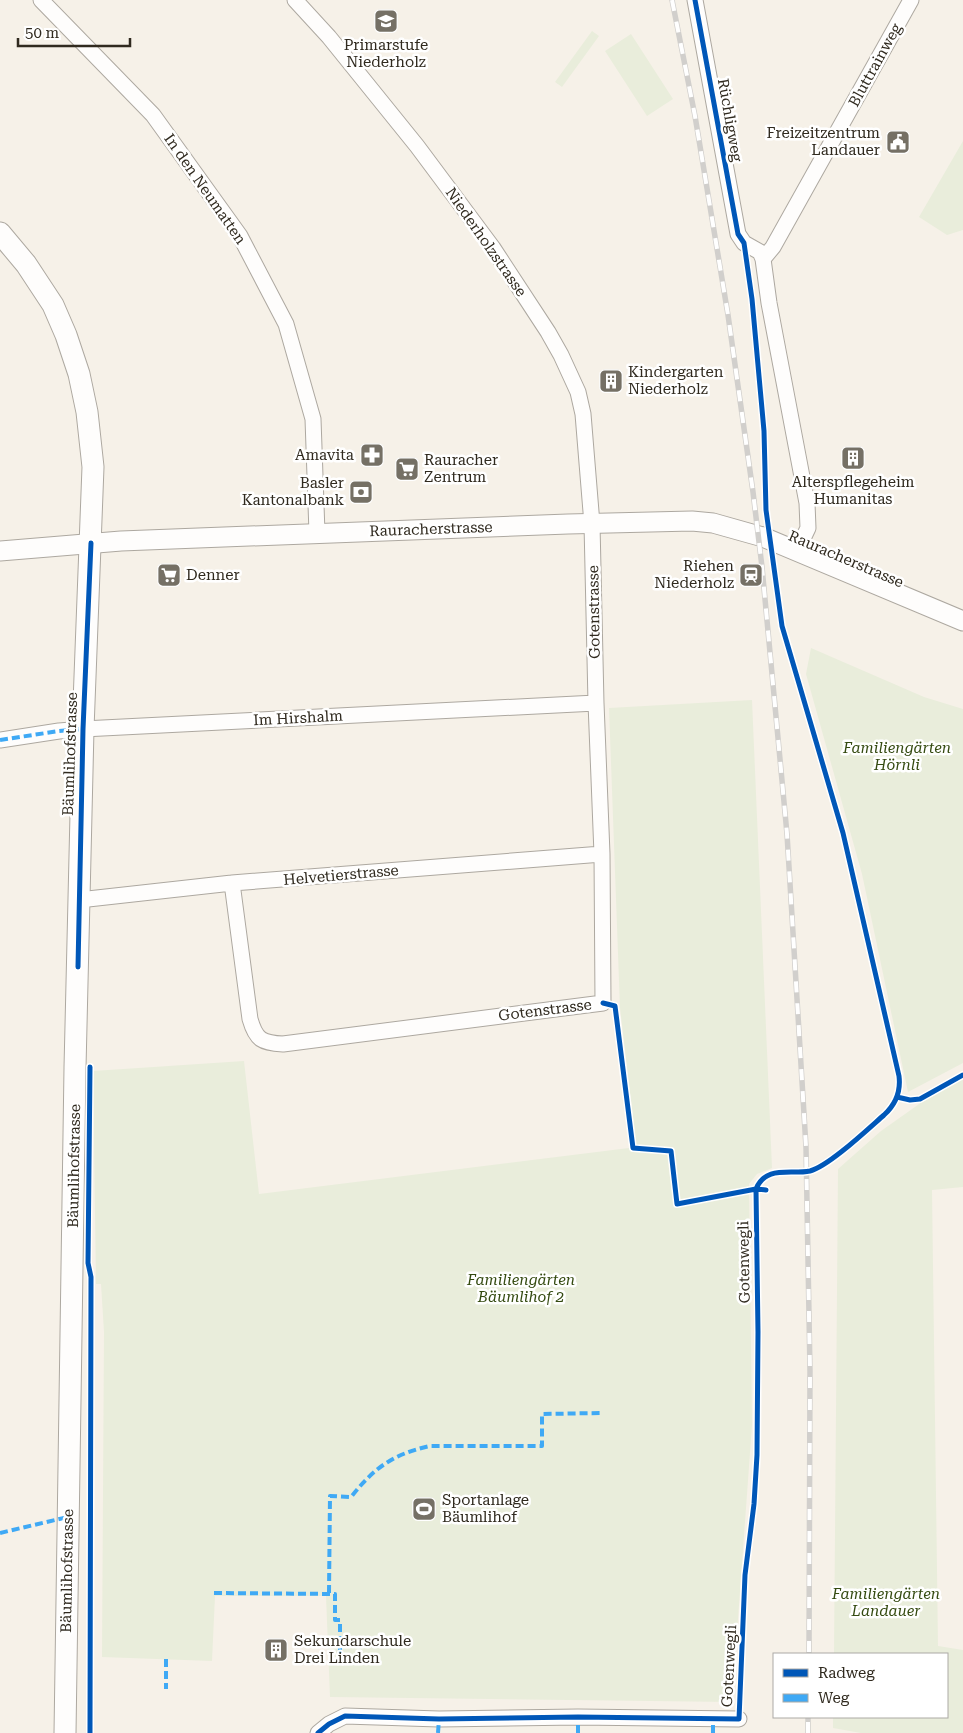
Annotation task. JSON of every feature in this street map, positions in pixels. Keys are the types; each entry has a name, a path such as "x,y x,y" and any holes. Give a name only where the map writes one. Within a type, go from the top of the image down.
{"main road":[{"name":"Bäumlihofstrasse","path":"0,233 26,264 53,305 66,335 79,374 87,412 93,467 83,729 75,1068 65,1733"}],"street":[{"name":"In den Neumatten","path":"41,0 153,115 240,236 286,324 313,419 317,533"},
{"name":"Niederholzstrasse","path":"295,0 329,37 417,146 493,248 562,354 578,392 583,414 592,524"},
{"name":"Rüchligweg","path":"695,0 738,234 744,242 760,252 764,259"},
{"name":"Bluttrainweg","path":"764,259 773,247 885,49 910,0"},
{"path":"764,259 770,311 807,503 808,528 796,551"},
{"name":"Rauracherstrasse","path":"0,551 90,543 317,533 692,521 712,523 763,537 963,622"},
{"name":"Gotenstrasse","path":"232,884 250,1019 253,1031 260,1039 269,1043 283,1044 604,1003 602,854 592,524"},
{"name":"Im Hirshalm","path":"0,740 83,729 596,703"},
{"name":"Helvetierstrasse","path":"80,900 232,884 602,854"},
{"name":"Gotenwegli","path":"318,1733 329,1724 345,1716 739,1719"}],"green space":[{"path":"592,31 599,36 562,87 555,82"},
{"path":"631,34 673,99 647,116 605,51"},
{"path":"963,141 963,230 947,235 919,217"},
{"name":"Familiengärten Hörnli","path":"811,648 924,697 963,709 963,1063 908,1092 862,874 806,674"},
{"name":"Familiengärten Bäumlihof 2","path":"752,700 772,1168 757,1174 749,1184 752,1425 732,1702 330,1697 326,1596 215,1596 212,1661 102,1657 104,1332 101,1284 96,1284 93,1071 244,1061 259,1194 629,1148 636,1143 620,1008 609,708"},
{"name":"Familiengärten Landauer","path":"963,1079 963,1187 932,1190 938,1646 963,1650 963,1733 861,1733 833,1728 833,1718 948,1718 948,1653 834,1653 838,1169 881,1131 922,1102"}],"railway":[{"path":"672,0 695,116 728,315 753,492 762,567 787,834 806,1147 810,1371 809,1653"},
{"path":"808,1718 808,1733"}],"marked path":[{"path":"0,740 83,729"},
{"path":"329,1593 330,1496 351,1497 376,1470 395,1458 417,1449 430,1446 542,1446 542,1414 602,1413"},
{"path":"0,1533 68,1517"},
{"path":"214,1593 335,1594 335,1620 340,1620 340,1659 342,1659"},
{"path":"166,1659 166,1689"},
{"path":"578,1717 578,1733"},
{"path":"438,1733 439,1719"},
{"path":"713,1719 713,1733"}],"cycle path":[{"path":"318,1733 329,1724 345,1716 439,1719 578,1717 739,1719 745,1575 754,1504 757,1455 756,1189 760,1182 772,1174 810,1171 827,1162 884,1115 892,1107 898,1092 899,1076 843,833 782,626 766,510 764,431 752,299 744,243 738,234 695,0"},
{"path":"78,967 83,729 91,543"},
{"path":"603,1003 615,1006 633,1148 671,1151 677,1204 756,1189 766,1190"},
{"path":"90,1067 88,1263 91,1277 90,1733"},
{"path":"897,1097 910,1100 920,1099 963,1075"}],"place":[{"name":"Primarstufe Niederholz","path":"386,21"},
{"name":"Freizeitzentrum Landauer","path":"898,142"},
{"name":"Kindergarten Niederholz","path":"611,381"},
{"name":"Amavita","path":"372,455"},
{"name":"Alterspflegeheim Humanitas","path":"853,458"},
{"name":"Rauracher Zentrum","path":"407,469"},
{"name":"Basler Kantonalbank","path":"361,492"},
{"name":"Denner","path":"169,575"},
{"name":"Riehen Niederholz","path":"751,575"},
{"name":"Sportanlage Bäumlihof","path":"424,1509"},
{"name":"Sekundarschule Drei Linden","path":"276,1650"}]}
